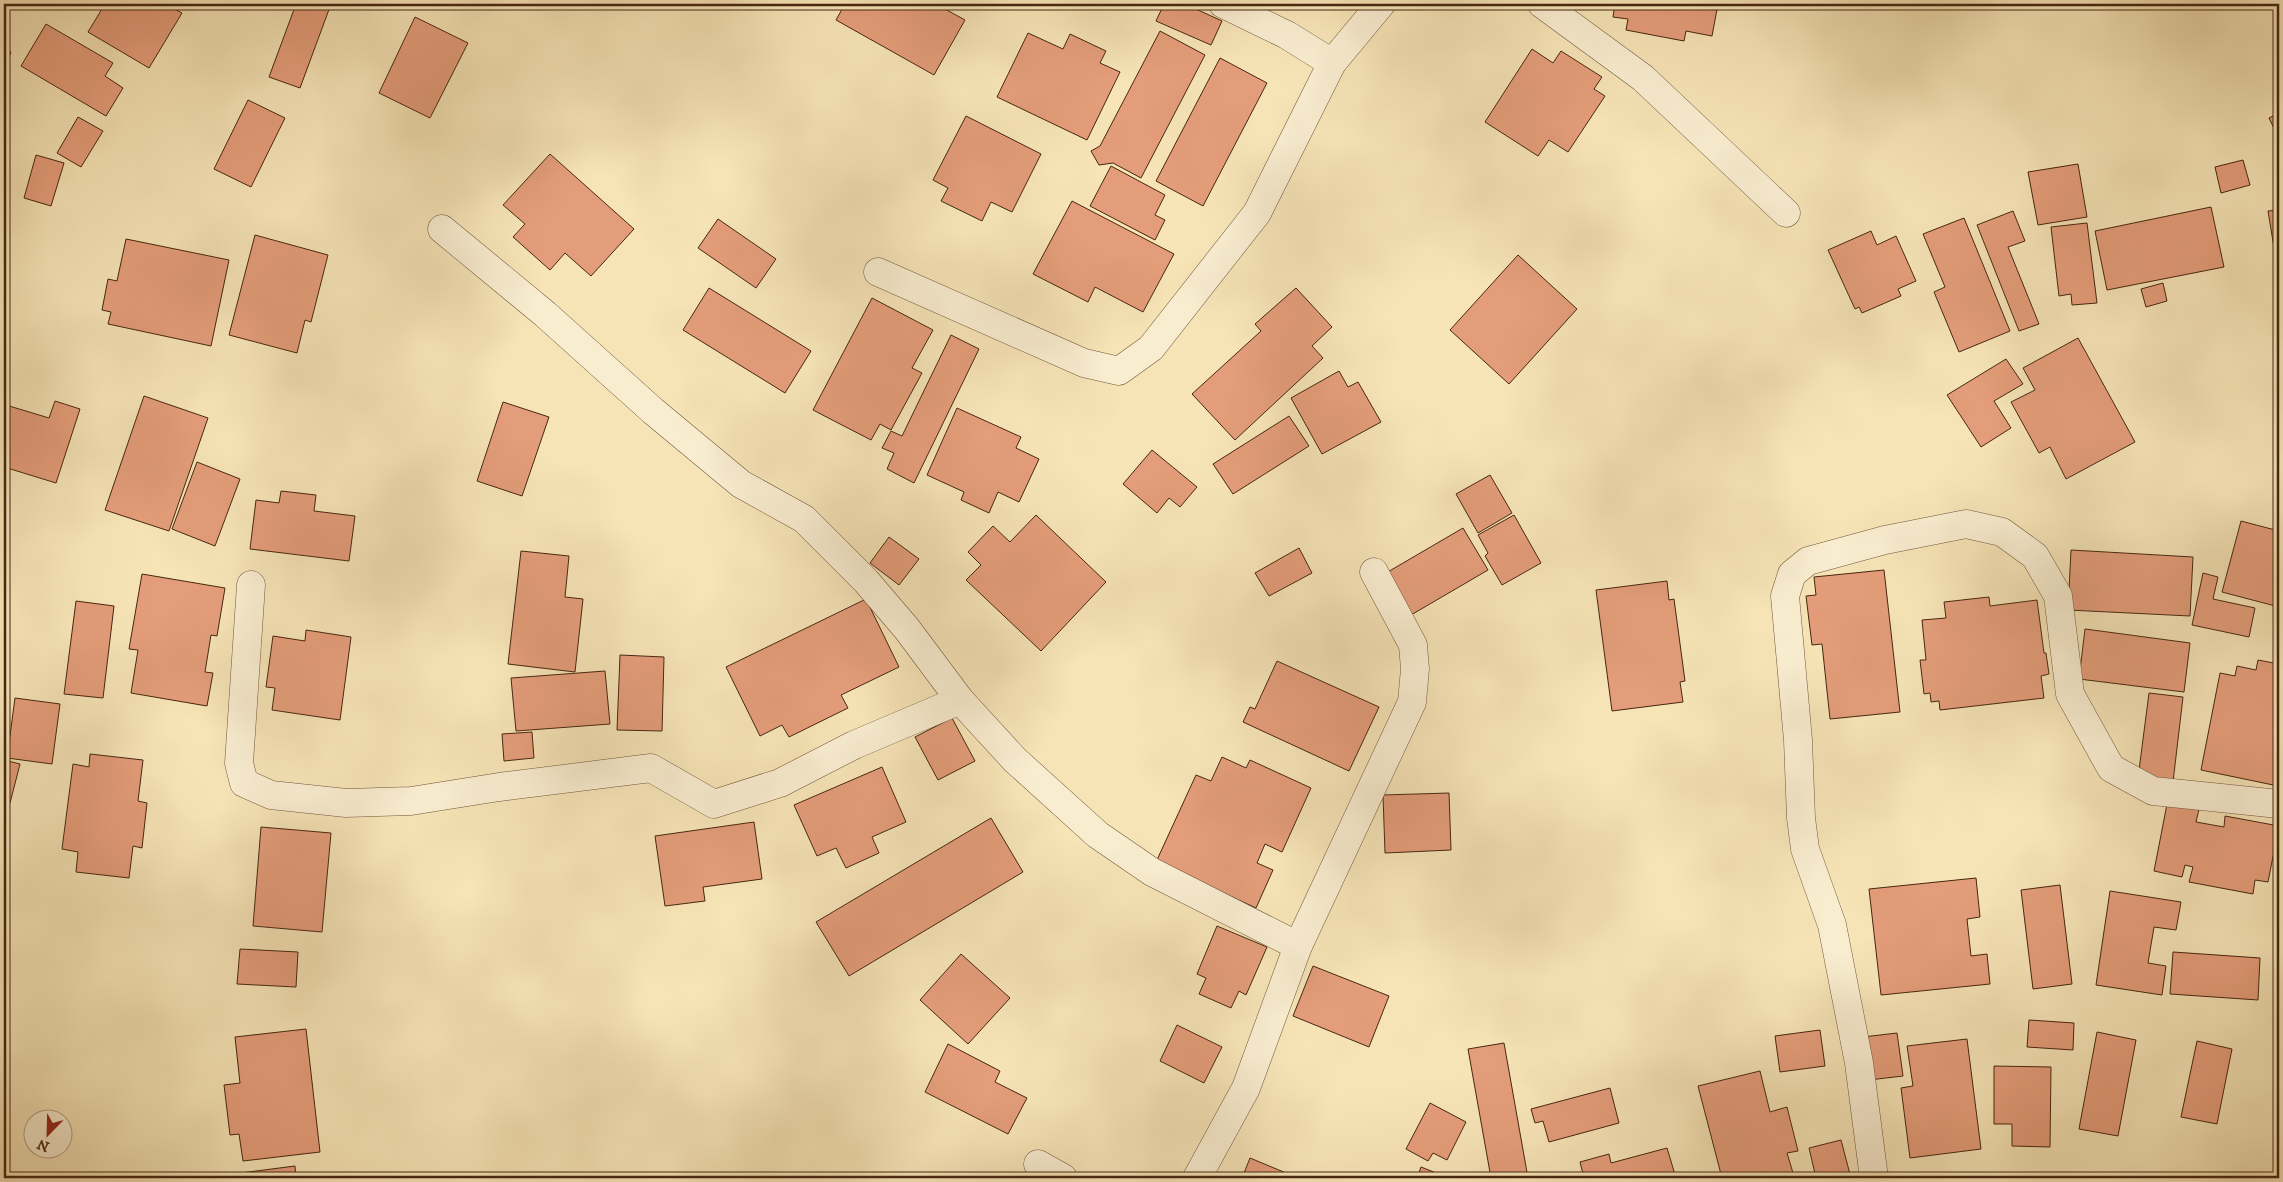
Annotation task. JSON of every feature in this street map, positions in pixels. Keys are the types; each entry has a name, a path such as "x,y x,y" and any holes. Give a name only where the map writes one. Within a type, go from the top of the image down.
{"street":[{"path":"1223,4 1287,35 1332,63"},
{"path":"878,272 1084,363 1119,371 1151,348 1257,212 1332,63 1380,4"},
{"path":"1542,4 1643,78 1786,213"},
{"path":"442,229 741,484 804,519 872,588 907,629 960,700 1015,760 1098,835 1152,872 1298,946"},
{"path":"1874,1178 1859,1063 1832,925 1805,849 1801,818 1798,740 1785,596 1792,574 1808,561 1885,540 1966,524 2002,532 2035,556 2058,596 2070,694 2111,768 2153,791 2279,804"},
{"path":"1197,1178 1246,1088 1298,946 1412,702 1415,670 1413,646 1374,572"},
{"path":"251,585 239,763 244,783 271,795 346,803 411,801 499,787 650,768 714,804 780,783 854,745 960,700"},
{"path":"1038,1164 1063,1178"}],"building":[{"path":"105,4 166,4 182,13 149,68 88,32"},
{"path":"296,4 331,4 300,88 269,77"},
{"path":"845,4 936,4 965,20 934,75 836,20"},
{"path":"1164,4 1185,4 1222,21 1211,45 1156,21"},
{"path":"1615,4 1718,4 1712,36 1686,31 1684,41 1626,30 1628,19 1613,17"},
{"path":"415,17 468,43 430,118 379,93"},
{"path":"46,24 113,63 105,76 123,88 106,116 21,66"},
{"path":"1160,31 1205,55 1141,178 1113,163 1099,165 1091,151 1100,146"},
{"path":"1028,33 1063,49 1070,34 1106,51 1100,63 1120,72 1087,140 997,97"},
{"path":"4,49 11,52 4,69"},
{"path":"1532,49 1553,63 1561,51 1602,77 1594,89 1605,96 1568,152 1549,140 1538,156 1485,122"},
{"path":"1220,58 1267,83 1203,206 1156,181"},
{"path":"4,82 8,84 4,95"},
{"path":"248,100 285,118 251,187 214,169"},
{"path":"2279,113 2279,139 2269,118"},
{"path":"966,116 1041,154 1012,212 991,202 982,221 941,201 948,188 933,180"},
{"path":"78,117 103,131 81,167 57,153"},
{"path":"550,154 634,229 591,276 565,253 550,270 513,237 525,224 503,205"},
{"path":"36,155 64,163 51,206 24,198"},
{"path":"2243,160 2250,185 2221,193 2215,167"},
{"path":"2078,164 2087,217 2038,225 2028,172"},
{"path":"1111,166 1165,195 1155,215 1165,220 1155,240 1090,206"},
{"path":"1072,201 1174,254 1143,312 1095,287 1088,302 1033,274"},
{"path":"2211,207 2224,267 2107,290 2095,231"},
{"path":"2279,210 2279,278 2268,211"},
{"path":"2013,211 2025,241 2008,247 2039,324 2019,331 1977,225"},
{"path":"1964,218 2010,331 1959,352 1934,292 1945,287 1923,234"},
{"path":"718,219 776,259 756,288 698,248"},
{"path":"2087,223 2097,303 2072,305 2071,294 2059,296 2051,227"},
{"path":"1871,231 1877,245 1896,236 1916,281 1898,289 1901,296 1862,313 1859,307 1855,309 1828,250"},
{"path":"255,235 328,255 311,322 305,320 297,353 229,335"},
{"path":"126,239 229,260 211,346 108,324 111,312 102,310 108,279 117,281"},
{"path":"1518,255 1577,309 1509,384 1450,330"},
{"path":"2163,283 2167,301 2146,307 2141,289"},
{"path":"709,288 811,351 785,393 683,330"},
{"path":"1296,288 1332,327 1312,346 1323,358 1235,440 1192,394 1261,331 1255,324"},
{"path":"872,298 933,330 912,368 922,373 891,430 880,424 871,440 813,410"},
{"path":"951,335 979,349 914,483 887,469 894,453 882,448 891,431 902,436"},
{"path":"2078,338 2135,442 2066,479 2050,447 2039,453 2011,402 2035,390 2023,368"},
{"path":"2006,359 2023,384 1994,401 2011,428 1981,447 1947,395"},
{"path":"1339,371 1348,387 1358,382 1381,422 1322,454 1291,398"},
{"path":"144,396 208,418 169,531 105,510"},
{"path":"55,401 80,409 56,483 4,467 4,413 6,405 49,418"},
{"path":"503,402 549,417 522,496 477,481"},
{"path":"957,408 1021,437 1016,448 1039,459 1019,502 998,492 989,513 961,500 964,492 927,475"},
{"path":"1289,416 1309,446 1233,494 1213,464"},
{"path":"1152,450 1197,487 1180,507 1169,498 1157,513 1123,484"},
{"path":"197,462 240,479 215,546 172,529"},
{"path":"1490,475 1512,513 1478,533 1456,494"},
{"path":"281,491 316,495 314,511 355,516 349,561 250,549 256,500 279,503"},
{"path":"1036,515 1106,582 1041,651 966,580 981,565 968,552 993,526 1010,542"},
{"path":"1514,515 1541,563 1502,585 1485,556 1488,553 1478,535"},
{"path":"2241,521 2279,531 2279,607 2222,592"},
{"path":"1463,528 1488,570 1411,615 1386,573"},
{"path":"889,537 919,559 899,585 870,563"},
{"path":"1299,548 1312,573 1269,596 1255,573"},
{"path":"2071,550 2193,557 2190,616 2068,610"},
{"path":"521,551 569,556 565,597 583,599 575,672 508,664"},
{"path":"1884,570 1900,712 1830,719 1822,644 1812,645 1806,596 1816,595 1814,577"},
{"path":"2203,573 2218,577 2213,599 2255,608 2249,637 2192,625"},
{"path":"142,574 225,588 217,636 211,635 205,672 213,673 207,706 131,693 138,650 129,649"},
{"path":"1667,581 1669,600 1674,599 1685,681 1680,682 1683,702 1612,711 1596,590"},
{"path":"1989,597 1990,606 2037,600 2044,653 2046,653 2049,674 2041,676 2044,698 1940,710 1939,701 1931,702 1930,693 1924,694 1920,660 1926,660 1922,620 1946,618 1944,602"},
{"path":"866,599 899,667 841,695 848,708 789,737 782,725 760,736 726,667"},
{"path":"76,601 114,606 103,698 64,694"},
{"path":"2085,629 2190,643 2184,692 2079,679"},
{"path":"306,630 351,637 340,720 272,710 275,688 266,687 273,636 305,641"},
{"path":"620,655 664,657 662,731 617,730"},
{"path":"2258,660 2279,664 2278,786 2201,770 2220,673 2235,676 2237,666 2256,670"},
{"path":"1277,661 1379,707 1349,771 1243,722 1250,707 1255,709"},
{"path":"605,671 610,724 516,731 511,678"},
{"path":"2149,693 2183,697 2173,782 2138,778"},
{"path":"15,698 60,704 52,764 7,758"},
{"path":"952,718 975,761 938,780 915,737"},
{"path":"532,732 534,758 504,761 502,734"},
{"path":"90,754 143,760 138,801 147,803 142,848 133,846 129,878 76,872 78,852 62,849 73,764 89,767"},
{"path":"1222,757 1246,768 1250,760 1311,788 1282,852 1265,844 1257,863 1273,870 1256,908 1156,862 1196,775 1211,781"},
{"path":"4,760 20,764 10,803 4,801"},
{"path":"882,767 906,822 872,837 879,853 846,868 836,848 817,856 794,805"},
{"path":"1449,793 1451,850 1385,853 1383,795"},
{"path":"2168,799 2200,805 2196,822 2224,827 2225,816 2279,826 2268,882 2255,880 2253,894 2189,882 2193,867 2185,865 2182,877 2154,871"},
{"path":"991,818 1023,872 849,976 816,922"},
{"path":"754,822 762,879 703,887 705,901 665,906 655,836"},
{"path":"261,827 331,833 322,932 253,926"},
{"path":"1976,878 1980,917 1967,919 1971,956 1987,954 1990,984 1881,995 1869,889"},
{"path":"2060,885 2072,984 2033,989 2021,890"},
{"path":"2110,891 2181,902 2176,930 2154,927 2148,963 2166,966 2162,995 2096,985"},
{"path":"1217,926 1267,947 1246,995 1239,991 1231,1008 1199,994 1206,978 1197,974"},
{"path":"240,949 298,952 296,987 237,984"},
{"path":"2173,952 2260,958 2258,1000 2170,994"},
{"path":"961,954 1010,998 968,1044 920,1000"},
{"path":"1313,966 1389,996 1369,1047 1293,1016"},
{"path":"2029,1020 2074,1023 2073,1050 2027,1047"},
{"path":"1177,1025 1222,1047 1204,1083 1160,1061"},
{"path":"306,1029 320,1152 243,1161 239,1134 230,1135 224,1085 240,1083 235,1037"},
{"path":"1820,1030 1825,1066 1780,1072 1775,1036"},
{"path":"2097,1032 2136,1040 2118,1136 2079,1129"},
{"path":"1897,1033 1903,1076 1869,1080 1863,1037"},
{"path":"1967,1039 1981,1149 1910,1158 1901,1088 1913,1086 1907,1046"},
{"path":"2197,1041 2232,1049 2217,1124 2181,1117"},
{"path":"1504,1043 1528,1178 1491,1178 1468,1049"},
{"path":"948,1044 1000,1071 995,1082 1027,1098 1008,1134 925,1092"},
{"path":"1994,1066 2051,1067 2050,1147 2012,1146 2012,1124 1994,1124"},
{"path":"1760,1071 1770,1112 1787,1107 1798,1151 1787,1153 1793,1173 1772,1178 1722,1178 1698,1086"},
{"path":"1610,1088 1619,1123 1549,1142 1543,1121 1535,1123 1531,1109"},
{"path":"1430,1103 1466,1122 1447,1160 1433,1153 1428,1161 1406,1149"},
{"path":"1841,1140 1851,1178 1816,1178 1809,1148"},
{"path":"1667,1148 1676,1178 1584,1178 1580,1162 1609,1154 1611,1163"},
{"path":"1250,1158 1298,1178 1242,1178"},
{"path":"295,1166 296,1178 202,1178"},
{"path":"1421,1167 1449,1178 1417,1178"}]}
